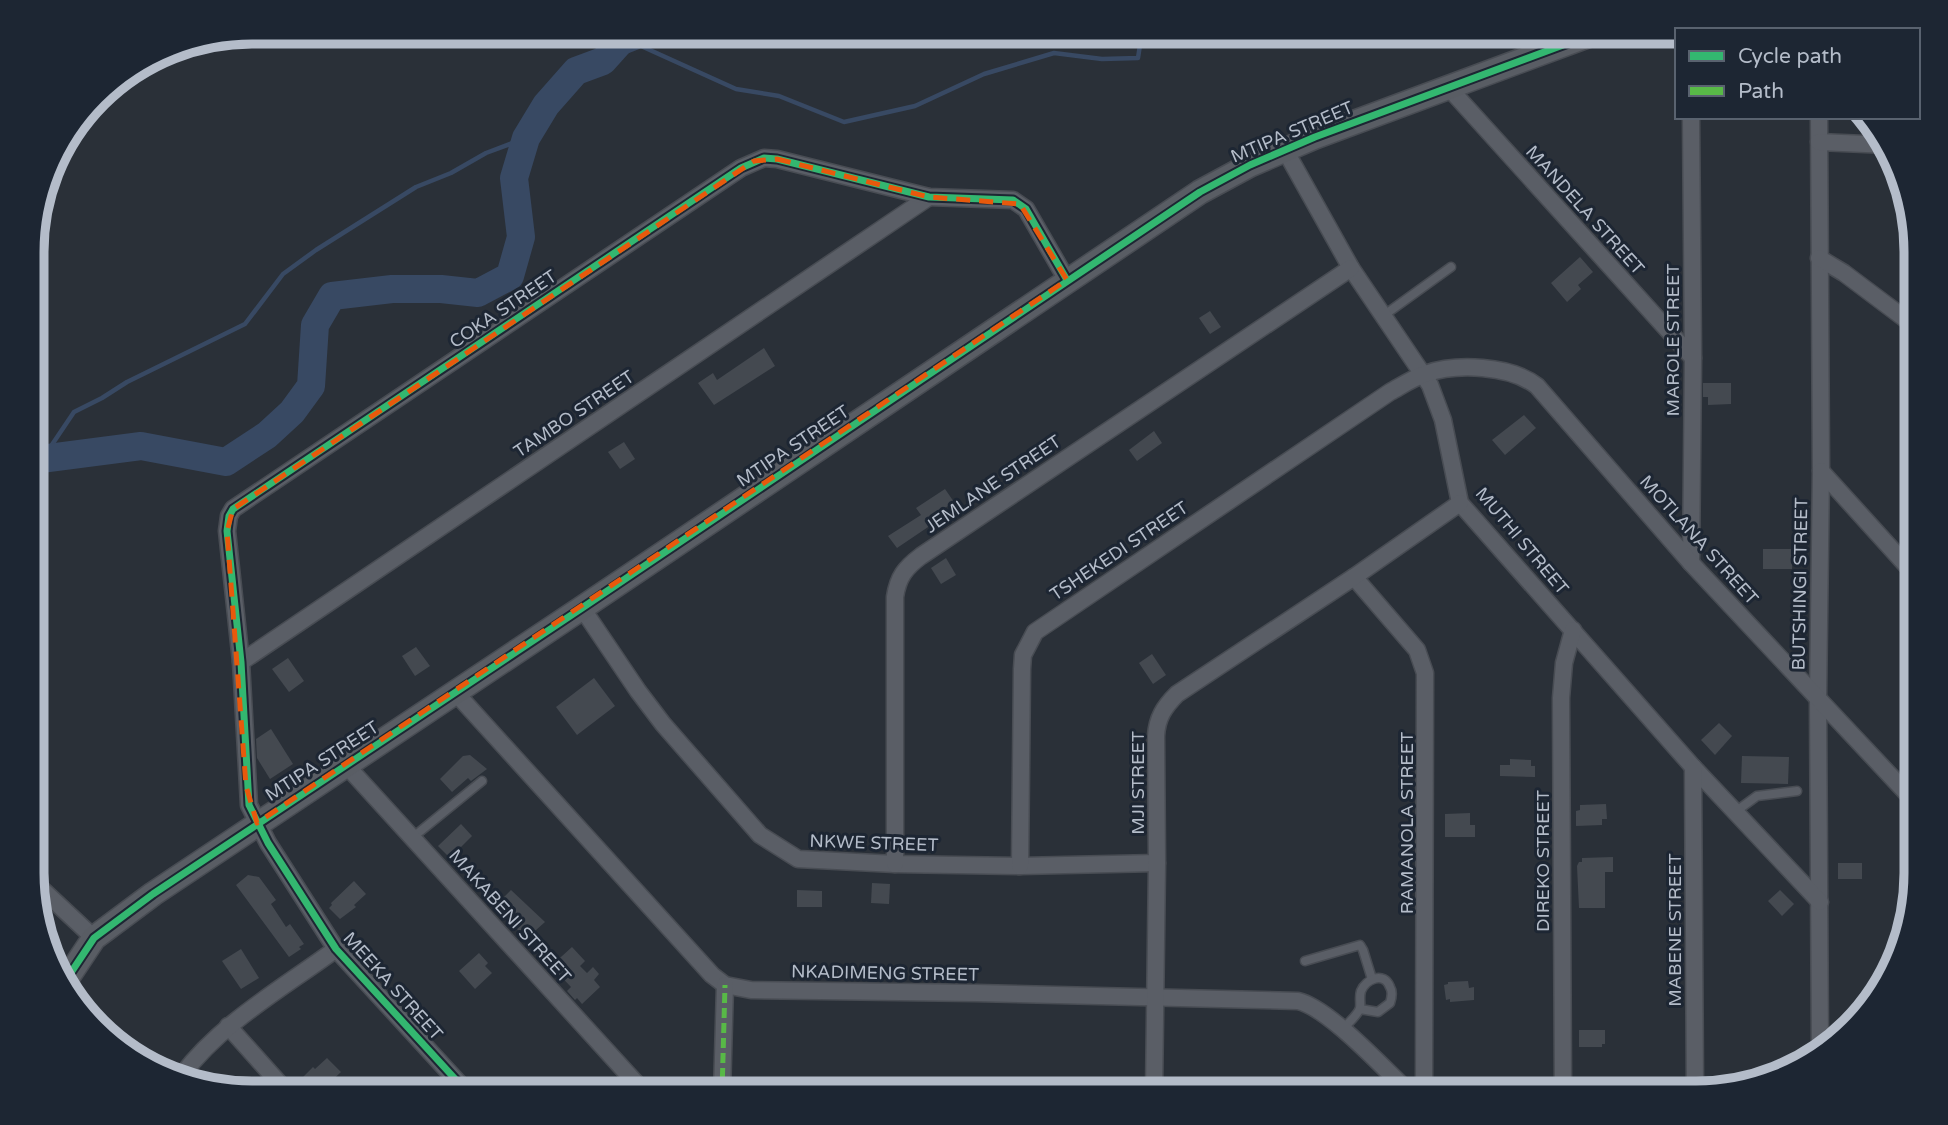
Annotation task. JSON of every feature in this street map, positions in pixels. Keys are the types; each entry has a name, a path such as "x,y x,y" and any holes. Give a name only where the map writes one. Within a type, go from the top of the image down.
{"street":[{"name":"MTIPA STREET","path":"70,974 94,939 153,894 1200,191 1285,150 1566,44"},
{"name":"MANDELA STREET","path":"1449,88 1693,358"},
{"name":"MAROLE STREET","path":"1691,119 1691,563"},
{"name":"BUTSHINGI STREET","path":"1818,119 1821,471 1818,698 1820,1040"},
{"path":"1819,142 1874,144"},
{"name":"MUTHI STREET","path":"1285,150 1351,268 1424,374 1443,420 1460,503 1693,767 1820,902"},
{"name":"COKA STREET","path":"257,823 249,805 246,786 241,662 233,599 228,522 233,509 265,486 754,161 764,158 929,197 996,198 1020,204 1031,217 1067,280"},
{"name":"TAMBO STREET","path":"241,662 929,197"},
{"path":"1819,258 1844,273 1904,318"},
{"name":"JEMLANE STREET","path":"895,864 895,597 897,583 905,569 1351,268"},
{"name":"MOTLANA STREET","path":"1424,374 1459,369 1504,370 1537,386 1691,563 1904,790"},
{"name":"TSHEKEDI STREET","path":"1020,866 1022,669 1023,655 1035,632 1390,392 1424,374"},
{"path":"1821,471 1904,563"},
{"name":"MJI STREET","path":"1154,1081 1156,736 1162,710 1177,694 1354,578 1460,503"},
{"name":"RAMANOLA STREET","path":"1354,578 1417,650 1426,673 1424,1081"},
{"name":"NKWE STREET","path":"582,608 663,724 760,835 798,859 1020,866 1157,863"},
{"name":"DIREKO STREET","path":"1563,1081 1561,698 1564,663 1573,630"},
{"path":"455,692 712,975 725,985 723,1081"},
{"name":"MAKABENI STREET","path":"346,765 634,1081"},
{"name":"MABENE STREET","path":"1693,767 1695,1081"},
{"name":"MEEKA STREET","path":"257,823 336,950 457,1081"},
{"path":"45,893 94,939"},
{"path":"186,1070 206,1046 228,1026 336,950"},
{"name":"NKADIMENG STREET","path":"725,985 751,990 1298,1001 1318,1009 1397,1081"},
{"path":"228,1026 277,1081"}],"lane":[{"path":"1383,316 1451,267"},
{"path":"412,838 482,781"},
{"path":"1735,812 1756,796 1797,791"},
{"path":"1305,961 1360,945 1372,979"},
{"path":"1342,1030 1360,1009 1360,993 1372,979 1387,981 1391,988 1390,1003 1378,1012 1360,1009"}],"highlighted area":[{"path":"777,159 929,197 1020,204 1067,280 257,823 246,786 227,531 233,509 754,161"}],"building":[{"path":"1580,257 1593,272 1578,285 1581,289 1567,302 1551,283"},
{"path":"1210,311 1221,327 1210,334 1199,318"},
{"path":"764,348 775,366 714,405 698,383 713,373 717,380"},
{"path":"1703,383 1731,383 1731,404 1708,405 1708,397 1703,397"},
{"path":"1524,415 1536,428 1505,455 1492,440"},
{"path":"1154,431 1162,443 1137,461 1129,450"},
{"path":"624,442 635,459 620,469 608,452"},
{"path":"945,489 954,502 933,516 937,521 897,548 888,536 921,515 916,508"},
{"path":"1763,549 1793,549 1792,569 1763,569"},
{"path":"946,558 956,575 941,584 931,568"},
{"path":"416,647 430,666 415,676 402,656"},
{"path":"1152,654 1166,675 1153,684 1139,663"},
{"path":"288,658 304,681 289,692 272,669"},
{"path":"594,678 615,706 577,735 556,707"},
{"path":"1719,723 1732,736 1715,755 1701,740"},
{"path":"271,729 293,764 270,779 257,758 256,739"},
{"path":"470,755 487,769 471,781 468,778 452,792 440,779 463,756"},
{"path":"1742,756 1789,757 1788,784 1741,783"},
{"path":"1510,759 1531,760 1531,766 1535,766 1535,777 1500,776 1500,765 1510,765"},
{"path":"1606,804 1607,819 1602,819 1602,825 1576,826 1576,811 1580,810 1580,805"},
{"path":"1470,813 1470,825 1475,825 1475,837 1445,837 1445,814"},
{"path":"461,824 472,836 450,858 438,846"},
{"path":"1613,857 1613,872 1605,872 1605,908 1579,908 1579,862 1582,862 1582,858"},
{"path":"1838,863 1862,863 1862,879 1838,879"},
{"path":"248,875 259,877 276,900 271,904 286,927 290,924 304,944 289,957 236,885"},
{"path":"354,881 366,894 354,905 356,907 340,919 329,908"},
{"path":"872,883 890,884 889,904 871,903"},
{"path":"511,890 545,922 526,939 516,928 519,926 516,923 518,921 499,902"},
{"path":"797,890 822,891 822,907 797,907"},
{"path":"1780,890 1794,904 1782,916 1768,901"},
{"path":"572,947 585,961 580,966 587,973 593,967 599,974 594,980 600,987 582,1004 567,991 571,987 551,966"},
{"path":"241,949 259,978 241,989 222,961"},
{"path":"479,953 492,973 475,989 459,971"},
{"path":"1468,981 1469,988 1474,987 1474,1000 1446,1000 1444,985 1448,982"},
{"path":"1579,1030 1605,1030 1605,1044 1602,1044 1602,1047 1579,1047"},
{"path":"327,1058 341,1072 332,1081 300,1080 313,1067 315,1069"}],"waterway":[{"path":"44,459 141,446 226,462 267,435 292,412 311,386 315,325 332,296 392,289 441,289 478,293 510,276 521,237 514,178 526,138 546,105 576,71 603,61 618,44"},
{"path":"603,61 641,46 736,89 779,96 844,122 915,106 984,74 1054,53 1102,59 1138,58 1140,44"},
{"path":"44,457 74,412 127,382 245,324 283,274 316,250 416,187 451,173 486,153 526,138"}],"marked path":[{"path":"722,1081 725,985"}],"cycle path":[{"path":"70,974 94,938 153,894 1200,192 1250,165 1315,137 1566,44"},
{"path":"457,1081 336,949 268,843 249,805 241,662 227,531 233,509 741,168 764,158 929,197 1013,200 1026,209 1067,280"}]}
